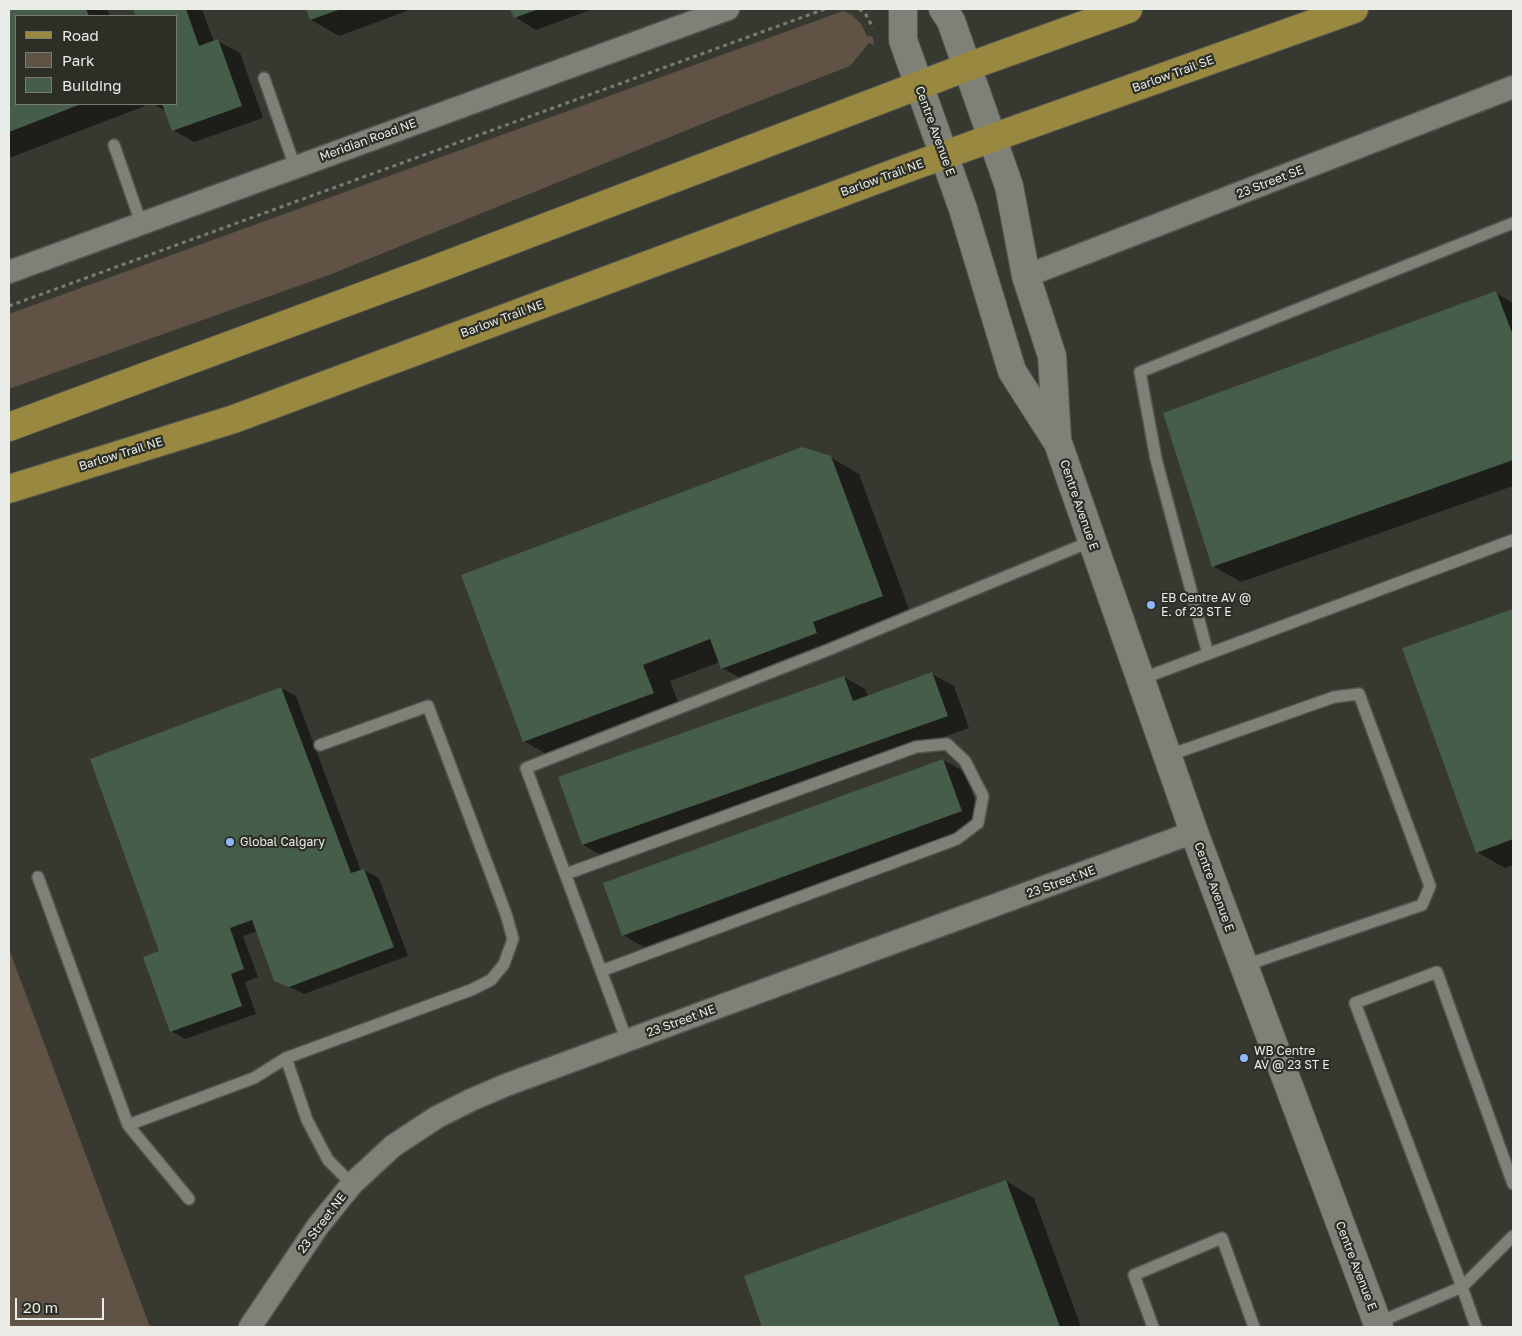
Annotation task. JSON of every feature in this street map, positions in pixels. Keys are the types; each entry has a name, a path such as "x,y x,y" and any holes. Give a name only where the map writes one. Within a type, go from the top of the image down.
{"main road":[{"path":"9,427 426,272 967,67 1128,9"},
{"name":"Barlow Trail SE","path":"992,139 1354,9"},
{"name":"Barlow Trail NE","path":"9,489 234,419 992,139"}],"street":[{"name":"Meridian Road NE","path":"9,272 295,167 699,14 728,9"},
{"name":"Centre Avenue E","path":"903,9 903,40 963,209 1012,371 1058,443 1194,832 1378,1325"},
{"name":"Centre Avenue E","path":"943,9 951,21 1009,186 1026,276 1052,356 1058,443"},
{"name":"23 Street SE","path":"1026,276 1513,87"},
{"name":"23 Street NE","path":"250,1327 318,1226 352,1184 393,1146 437,1117 506,1085 1194,832"}],"lane":[{"path":"264,78 295,167"},
{"path":"114,145 141,223"},
{"path":"1208,654 1156,459 1140,372 1513,223"},
{"path":"1141,679 1513,540"},
{"path":"628,1041 526,768 828,650 1092,541"},
{"path":"1167,756 1334,697 1359,694 1430,886 1422,904 1243,966"},
{"path":"128,1125 254,1078 286,1058 472,990 491,980 504,964 512,939 506,914 428,706 320,745"},
{"path":"566,874 916,747 947,744 965,761 983,796 978,823 957,838 601,971"},
{"path":"38,877 128,1125 189,1199"},
{"path":"1476,1327 1355,1003 1437,972 1513,1184"},
{"path":"286,1058 308,1120 328,1160 352,1184"},
{"path":"1378,1325 1462,1287 1513,1236"},
{"path":"1153,1327 1134,1275 1222,1238 1254,1327"}],"path":[{"path":"9,306 825,9"}],"green space":[{"path":"843,11 852,15 861,24 867,36 873,37 874,45 869,43 850,66 329,275 9,389 9,314"},
{"path":"9,949 150,1327 9,1327"}],"building":[{"path":"9,9 86,9 89,15 15,15 15,105 78,105 9,132"},
{"path":"133,9 186,9 199,46 218,39 242,106 172,131 162,105 178,105 178,15 136,15"},
{"path":"306,9 341,9 310,20"},
{"path":"510,9 539,9 514,18"},
{"path":"1496,291 1513,335 1513,460 1212,567 1163,413"},
{"path":"802,447 831,456 883,596 813,622 817,633 721,669 710,639 643,665 654,693 523,742 461,575"},
{"path":"1513,609 1513,839 1476,853 1402,648"},
{"path":"932,672 948,716 582,845 558,777 844,676 853,701"},
{"name":"Global Calgary","path":"281,687 351,873 364,869 394,947 289,987 274,981 252,920 230,928 244,969 231,974 242,1006 170,1032 143,957 159,951 90,759"},
{"path":"943,759 962,811 622,936 603,883"},
{"path":"1006,1180 1060,1327 762,1327 744,1276"}],"place":[{"name":"EB Centre AV @ E. of 23 ST E","path":"1151,605"},
{"name":"Global Calgary","path":"230,842"},
{"name":"WB Centre AV @ 23 ST E","path":"1244,1058"}]}
